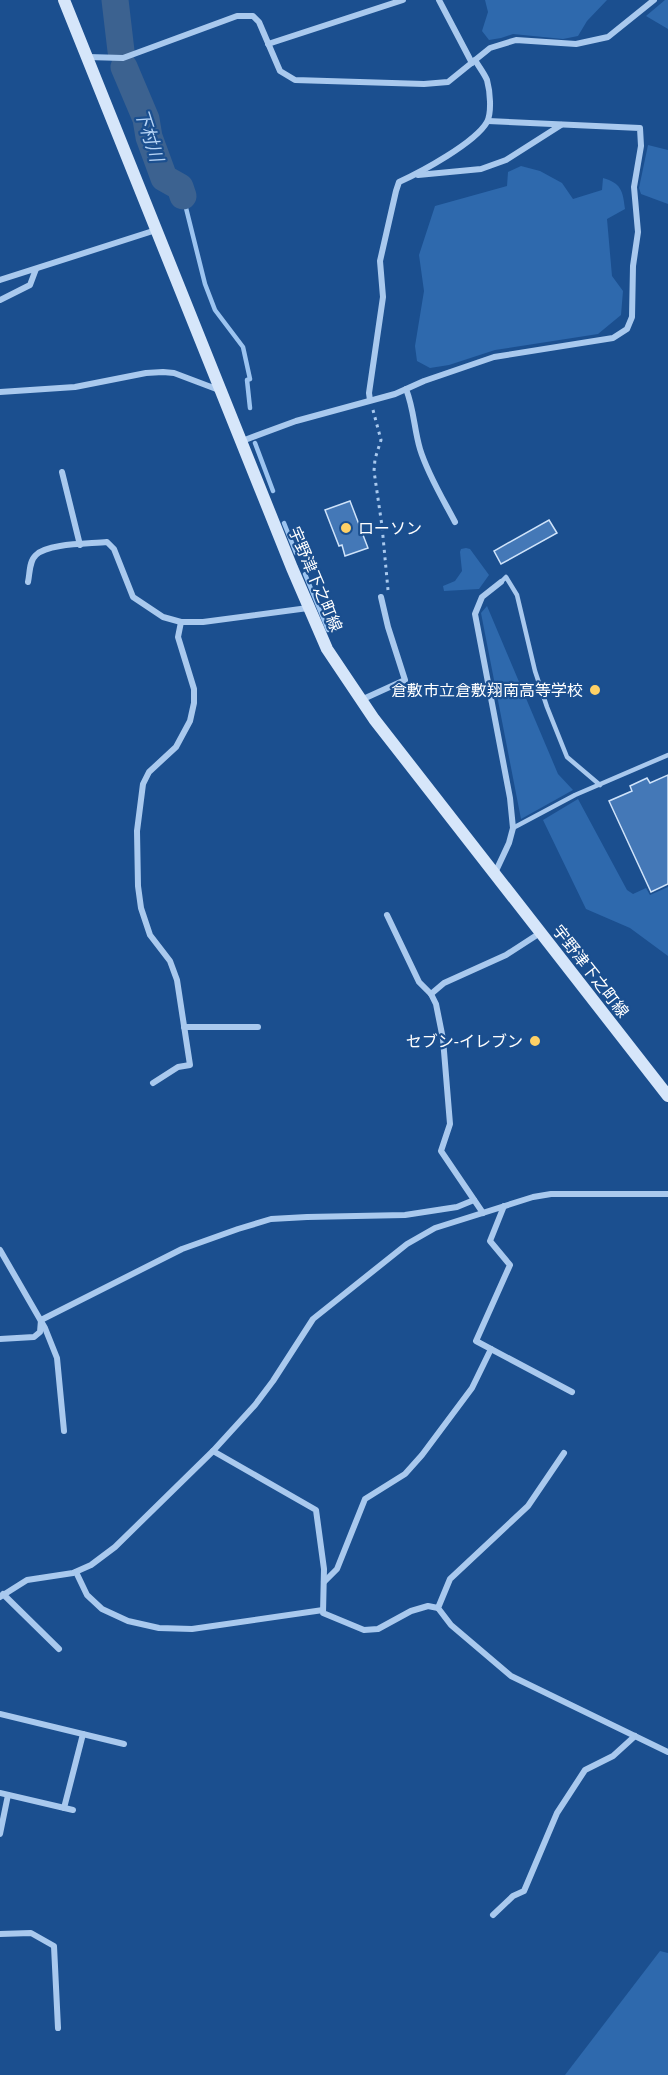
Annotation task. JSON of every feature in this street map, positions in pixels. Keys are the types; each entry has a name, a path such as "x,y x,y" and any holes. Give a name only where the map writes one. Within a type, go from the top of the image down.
{"main road":[{"name":"宇野津下之町線","path":"64,0 327,649 374,719 668,1096"}],"street":[{"path":"268,44 403,0"},
{"path":"370,400 369,393 383,297 380,261 399,182 452,153 480,130 488,120 487,81 473,61 439,0"},
{"path":"87,57 123,58 237,16 253,16 259,22 280,71 294,80 424,84 448,82 490,48 516,40 576,44 608,37 654,0"},
{"path":"242,441 296,421 395,394 494,357 613,338 627,329 632,317 633,266 638,232 634,187 641,146 640,128 488,120"},
{"path":"414,175 481,169 506,160 562,125"},
{"path":"0,280 157,230"},
{"path":"0,300 30,285 36,269"},
{"path":"0,392 75,387 146,373 163,372 174,373 222,392"},
{"path":"406,389 413,409 420,449 435,486 455,522"},
{"path":"62,472 80,545"},
{"path":"28,582 31,562 37,553 56,547 106,542 114,549 134,597 163,617 181,622 203,622 309,608"},
{"path":"495,874 513,828 505,770 476,614 482,597 501,582"},
{"path":"361,700 405,680 382,607 381,597"},
{"path":"153,1083 178,1067 190,1065 177,980 170,961 150,935 141,908 137,831 143,784 149,772 176,747 189,721 194,704 194,689 178,637 181,622"},
{"path":"387,915 419,982 431,994 436,1004 443,1039 450,1124 441,1150 483,1213"},
{"path":"431,994 444,983 506,955 540,933"},
{"path":"184,1027 258,1027"},
{"path":"59,1649 2,1596 27,1580 76,1572 91,1565 116,1547 213,1451 255,1405 313,1319 407,1244 435,1228 551,1194 668,1194"},
{"path":"41,1320 182,1249 238,1229 271,1220 405,1215 458,1207 474,1200"},
{"path":"504,1206 490,1241 510,1265 476,1341 572,1392"},
{"path":"0,1250 41,1320 57,1358 64,1431"},
{"path":"0,1339 34,1337 40,1332 41,1320"},
{"path":"324,1583 337,1569 365,1499 405,1474 422,1455 472,1388 491,1349"},
{"path":"213,1451 316,1510 324,1569 323,1613 364,1630 378,1629 411,1611 428,1606 438,1608 451,1625 511,1676 668,1752"},
{"path":"438,1608 450,1579 528,1506 564,1453"},
{"path":"76,1572 87,1595 102,1609 128,1621 159,1629 192,1629 323,1610"},
{"path":"0,1714 124,1744"},
{"path":"64,1808 83,1734"},
{"path":"493,1915 513,1896 524,1891 557,1813 585,1770 613,1756 635,1736"},
{"path":"0,1793 73,1810"},
{"path":"0,1834 8,1795"},
{"path":"0,1934 32,1933 54,1946 58,2028"}],"lane":[{"path":"501,582 506,578 517,594 535,671 567,757 600,785"},
{"path":"513,828 576,795 668,755"}],"path":[{"path":"370,400 381,440 374,471 389,599 388,604 382,607"}],"shaded area":[{"path":"485,0 607,0 587,21 578,36 563,39 513,34 489,40 482,31 488,12"},
{"path":"668,0 668,29 646,16"},
{"path":"648,145 668,150 668,204 641,194 639,188"},
{"path":"521,166 540,171 562,183 573,199 602,190 603,178 614,182 620,189 625,209 607,219 612,276 623,291 621,315 598,334 495,350 449,365 430,368 417,361 415,346 424,291 419,255 435,206 507,186 508,172"},
{"path":"461,549 470,549 489,575 479,589 444,591 443,586 455,581 462,571 460,552"},
{"path":"487,606 558,774 573,790 521,819 481,613"},
{"path":"578,799 627,890 633,894 646,888 650,895 668,887 668,956 630,928 586,909 543,820"},
{"path":"660,1951 668,1953 668,2075 565,2075"}],"building":[{"name":"ローソン","path":"350,501 368,548 345,556 325,510"},
{"path":"549,520 557,533 501,564 494,551"},
{"path":"668,775 668,884 651,892 609,801 632,791 630,786 647,778 650,783"}],"waterway":[{"name":"下村川","path":"115,0 121,51"},
{"name":"下村川","path":"124,67 146,119 149,137 164,178 180,187 183,196"},
{"path":"183,196 205,284 215,310 243,347 250,379 247,380 250,408"},
{"path":"255,443 273,491"},
{"path":"284,523 296,553"},
{"path":"305,574 328,630"}],"place":[{"name":"ローソン","path":"346,528"},
{"name":"倉敷市立倉敷翔南高等学校","path":"595,690"},
{"name":"セブン-イレブン","path":"535,1041"}]}
